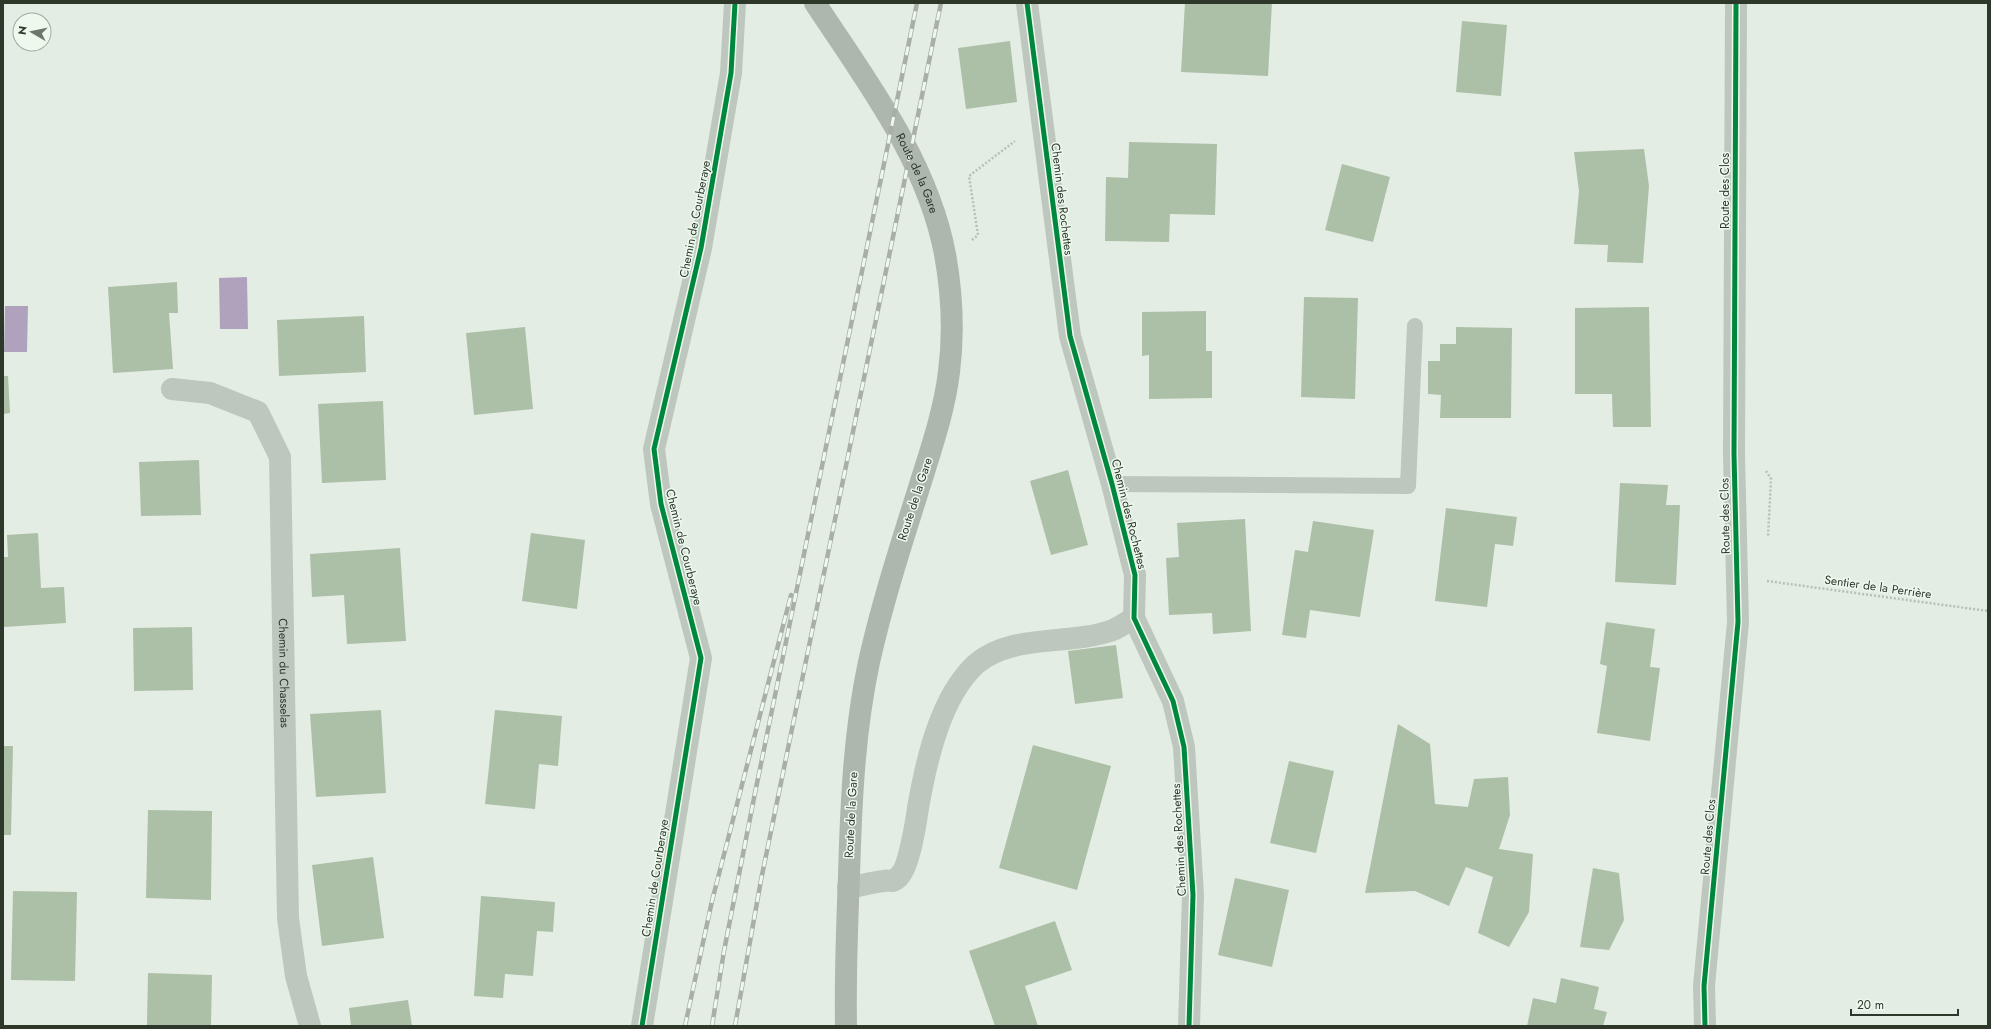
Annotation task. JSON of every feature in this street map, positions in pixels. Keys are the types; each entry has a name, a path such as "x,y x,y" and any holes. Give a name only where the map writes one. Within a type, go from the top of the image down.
{"main road":[{"name":"Route de la Gare","path":"815,3 897,130 918,169 934,210 945,254 953,324 949,372 937,429 886,590 869,665 858,728 852,788 845,984 846,1026"}],"street":[{"name":"Chemin de Courberaye","path":"642,1026 701,658 661,504 654,449 701,248 731,73 735,3"},
{"name":"Chemin des Rochettes","path":"1027,3 1070,336 1112,484 1135,575 1134,618 1173,701 1184,747 1193,895 1189,1026"},
{"name":"Route des Clos","path":"1705,1026 1704,986 1738,622 1734,454 1736,3"},
{"name":"Chemin du Chasselas","path":"172,389 210,393 258,412 280,457 288,918 296,976 310,1026"},
{"path":"848,888 884,880 894,881 902,874 913,840 922,782 934,740 946,708 958,685 975,665 990,653 1010,646 1090,635 1113,630 1134,618"}],"lane":[{"path":"1112,484 1408,486 1415,326"}],"path":[{"path":"968,243 978,235 969,176 1042,120"}],"shaded area":[{"path":"247,277 248,329 220,329 219,278"},
{"path":"5,306 28,306 27,352 4,352"}],"building":[{"path":"1185,3 1272,3 1268,76 1181,72"},
{"path":"1462,21 1507,25 1501,96 1456,92"},
{"path":"1010,41 1017,102 966,109 958,48"},
{"path":"1129,142 1217,144 1215,215 1170,214 1169,242 1105,241 1106,177 1128,178"},
{"path":"1644,149 1649,186 1643,263 1607,262 1608,245 1574,244 1579,191 1574,152"},
{"path":"1342,164 1390,177 1373,242 1325,230"},
{"path":"177,282 178,313 169,313 173,369 113,373 108,287"},
{"path":"1304,297 1358,298 1355,399 1301,397"},
{"path":"1649,307 1651,427 1613,427 1612,394 1575,394 1575,308"},
{"path":"1206,311 1206,351 1212,351 1212,398 1149,399 1149,355 1142,356 1142,312"},
{"path":"364,316 366,372 279,376 277,320"},
{"path":"525,327 533,409 474,415 466,333"},
{"path":"1456,327 1512,328 1511,418 1440,418 1441,395 1428,394 1428,361 1440,361 1440,344 1456,344"},
{"path":"3,376 8,376 10,413 3,414"},
{"path":"383,401 386,480 322,483 318,404"},
{"path":"199,460 201,515 141,516 139,462"},
{"path":"1068,470 1088,545 1051,555 1030,481"},
{"path":"1620,483 1668,485 1666,505 1680,505 1676,585 1615,582"},
{"path":"1446,508 1517,517 1513,546 1495,544 1487,607 1435,601"},
{"path":"1245,519 1251,631 1213,634 1212,613 1169,615 1166,558 1179,557 1177,523"},
{"path":"1313,521 1374,530 1360,617 1310,610 1306,638 1282,635 1295,550 1308,552"},
{"path":"38,533 41,588 64,587 66,623 4,627 3,557 8,557 7,535"},
{"path":"531,533 585,540 577,609 522,601"},
{"path":"400,548 406,641 347,644 344,595 312,597 310,554"},
{"path":"1606,622 1655,629 1650,667 1660,668 1650,741 1597,733 1607,666 1600,664"},
{"path":"192,627 193,690 134,691 133,628"},
{"path":"1116,645 1123,698 1075,704 1068,651"},
{"path":"381,710 386,793 316,797 310,714"},
{"path":"495,710 562,716 558,766 539,764 535,809 485,804"},
{"path":"1398,724 1430,744 1435,804 1468,807 1474,779 1508,777 1510,815 1499,849 1533,854 1529,912 1509,947 1478,933 1493,877 1466,867 1449,906 1415,891 1365,893"},
{"path":"1033,745 1111,766 1077,890 999,868"},
{"path":"3,746 13,746 11,835 3,835"},
{"path":"1289,761 1334,771 1316,853 1270,843"},
{"path":"148,810 212,811 211,900 146,898"},
{"path":"373,857 384,938 322,946 312,865"},
{"path":"1593,868 1619,873 1624,920 1609,950 1580,947"},
{"path":"1235,878 1289,890 1272,967 1218,955"},
{"path":"13,891 77,892 75,981 11,980"},
{"path":"481,896 555,902 553,932 537,931 533,976 505,974 503,998 474,996"},
{"path":"1055,921 1072,970 1025,986 1038,1026 995,1026 969,951"},
{"path":"148,973 212,975 211,1026 147,1026"},
{"path":"1561,978 1599,987 1594,1009 1607,1012 1603,1026 1527,1026 1533,998 1556,1003"},
{"path":"408,1000 412,1026 351,1026 349,1008"}],"railway":[{"path":"712,1026 724,951 755,793 917,3"},
{"path":"735,1026 761,880 941,3"},
{"path":"685,1026 712,901 791,595"}],"cycle path":[{"path":"642,1026 701,658 661,504 654,449 701,248 731,73 735,3"},
{"path":"1027,3 1070,336 1112,484 1135,575 1134,618 1173,701 1184,747 1193,895 1189,1026"},
{"path":"1705,1026 1704,986 1738,622 1734,454 1736,3"}]}
